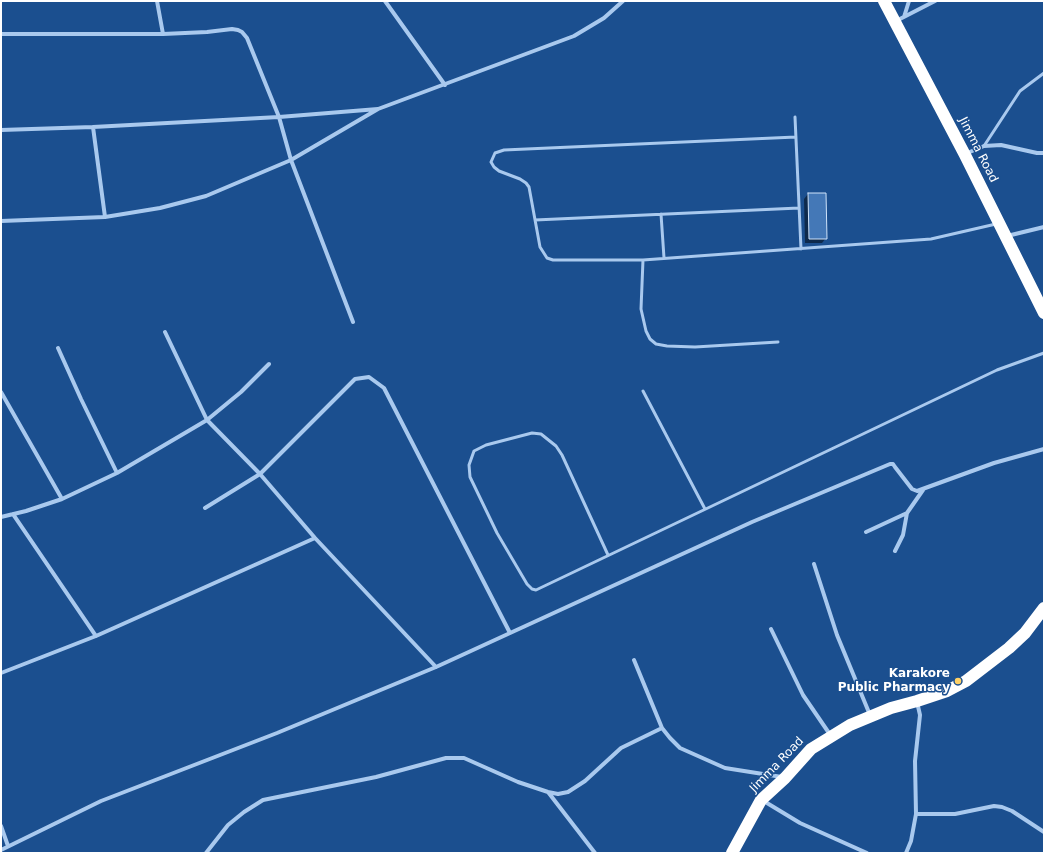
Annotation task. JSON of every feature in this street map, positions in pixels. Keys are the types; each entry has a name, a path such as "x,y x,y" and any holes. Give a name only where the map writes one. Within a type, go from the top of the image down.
{"highway":[{"name":"Jimma Road","path":"884,1 899,20 1044,313"},
{"name":"Jimma Road","path":"732,853 761,800 785,778 811,749 850,725 891,708 947,691 966,681 1009,648 1025,633 1044,608"}],"street":[{"path":"158,1 163,34"},
{"path":"385,1 445,85"},
{"path":"1,221 105,217 160,208 206,196 292,160 378,109 574,36 604,18 623,1"},
{"path":"899,20 910,1"},
{"path":"899,20 935,1"},
{"path":"1,34 163,34 232,29 242,32 247,38 279,117 292,160 353,322"},
{"path":"1,130 93,127 279,117 378,109"},
{"path":"93,127 105,217"},
{"path":"965,154 984,146 1001,145 1037,153 1044,153"},
{"path":"1006,236 1044,227"},
{"path":"165,332 207,420 260,474 315,538 436,667"},
{"path":"58,348 117,473"},
{"path":"1,517 26,511 62,499 117,473 207,420 241,392 269,364"},
{"path":"205,508 260,474 355,379 370,377 384,388 510,633"},
{"path":"1,392 62,499"},
{"path":"1,850 101,801 277,733 436,667 752,522 890,464 895,466 912,489 918,491 994,463 1044,449"},
{"path":"895,551 903,535 907,513 923,489"},
{"path":"866,532 907,513"},
{"path":"13,514 96,636"},
{"path":"1,673 96,636 315,538"},
{"path":"814,564 837,635 870,717"},
{"path":"771,629 803,695 831,736"},
{"path":"634,660 662,728 680,748 724,768 785,778"},
{"path":"906,853 911,841 916,814 916,761 920,715 917,701"},
{"path":"206,853 228,825 244,812 263,800 376,777 446,758 464,758 518,782 548,792 558,794 568,792 585,780 622,748 662,728"},
{"path":"548,792 595,853"},
{"path":"761,800 800,823 867,853"},
{"path":"916,814 955,814 994,806 1002,807 1012,811 1044,832"},
{"path":"1,826 8,846"}],"lane":[{"path":"984,146 1020,91 1044,73"},
{"path":"795,117 800,249"},
{"path":"796,137 504,150 494,153 491,162 499,171 520,179 529,187 540,247 547,258 553,260 643,260 931,239 1000,223"},
{"path":"535,220 799,208"},
{"path":"661,214 664,258"},
{"path":"643,260 641,309 646,331 650,339 656,344 668,346 695,346 778,342"},
{"path":"608,555 562,455 556,446 541,434 532,433 486,445 474,451 469,465 470,476 497,533 527,584 532,589 536,590 997,370 1044,353"},
{"path":"643,391 705,509"}],"building":[{"path":"808,193 826,193 827,239 809,239"}],"place":[{"name":"Karakore Public Pharmacy","path":"958,681"}]}
